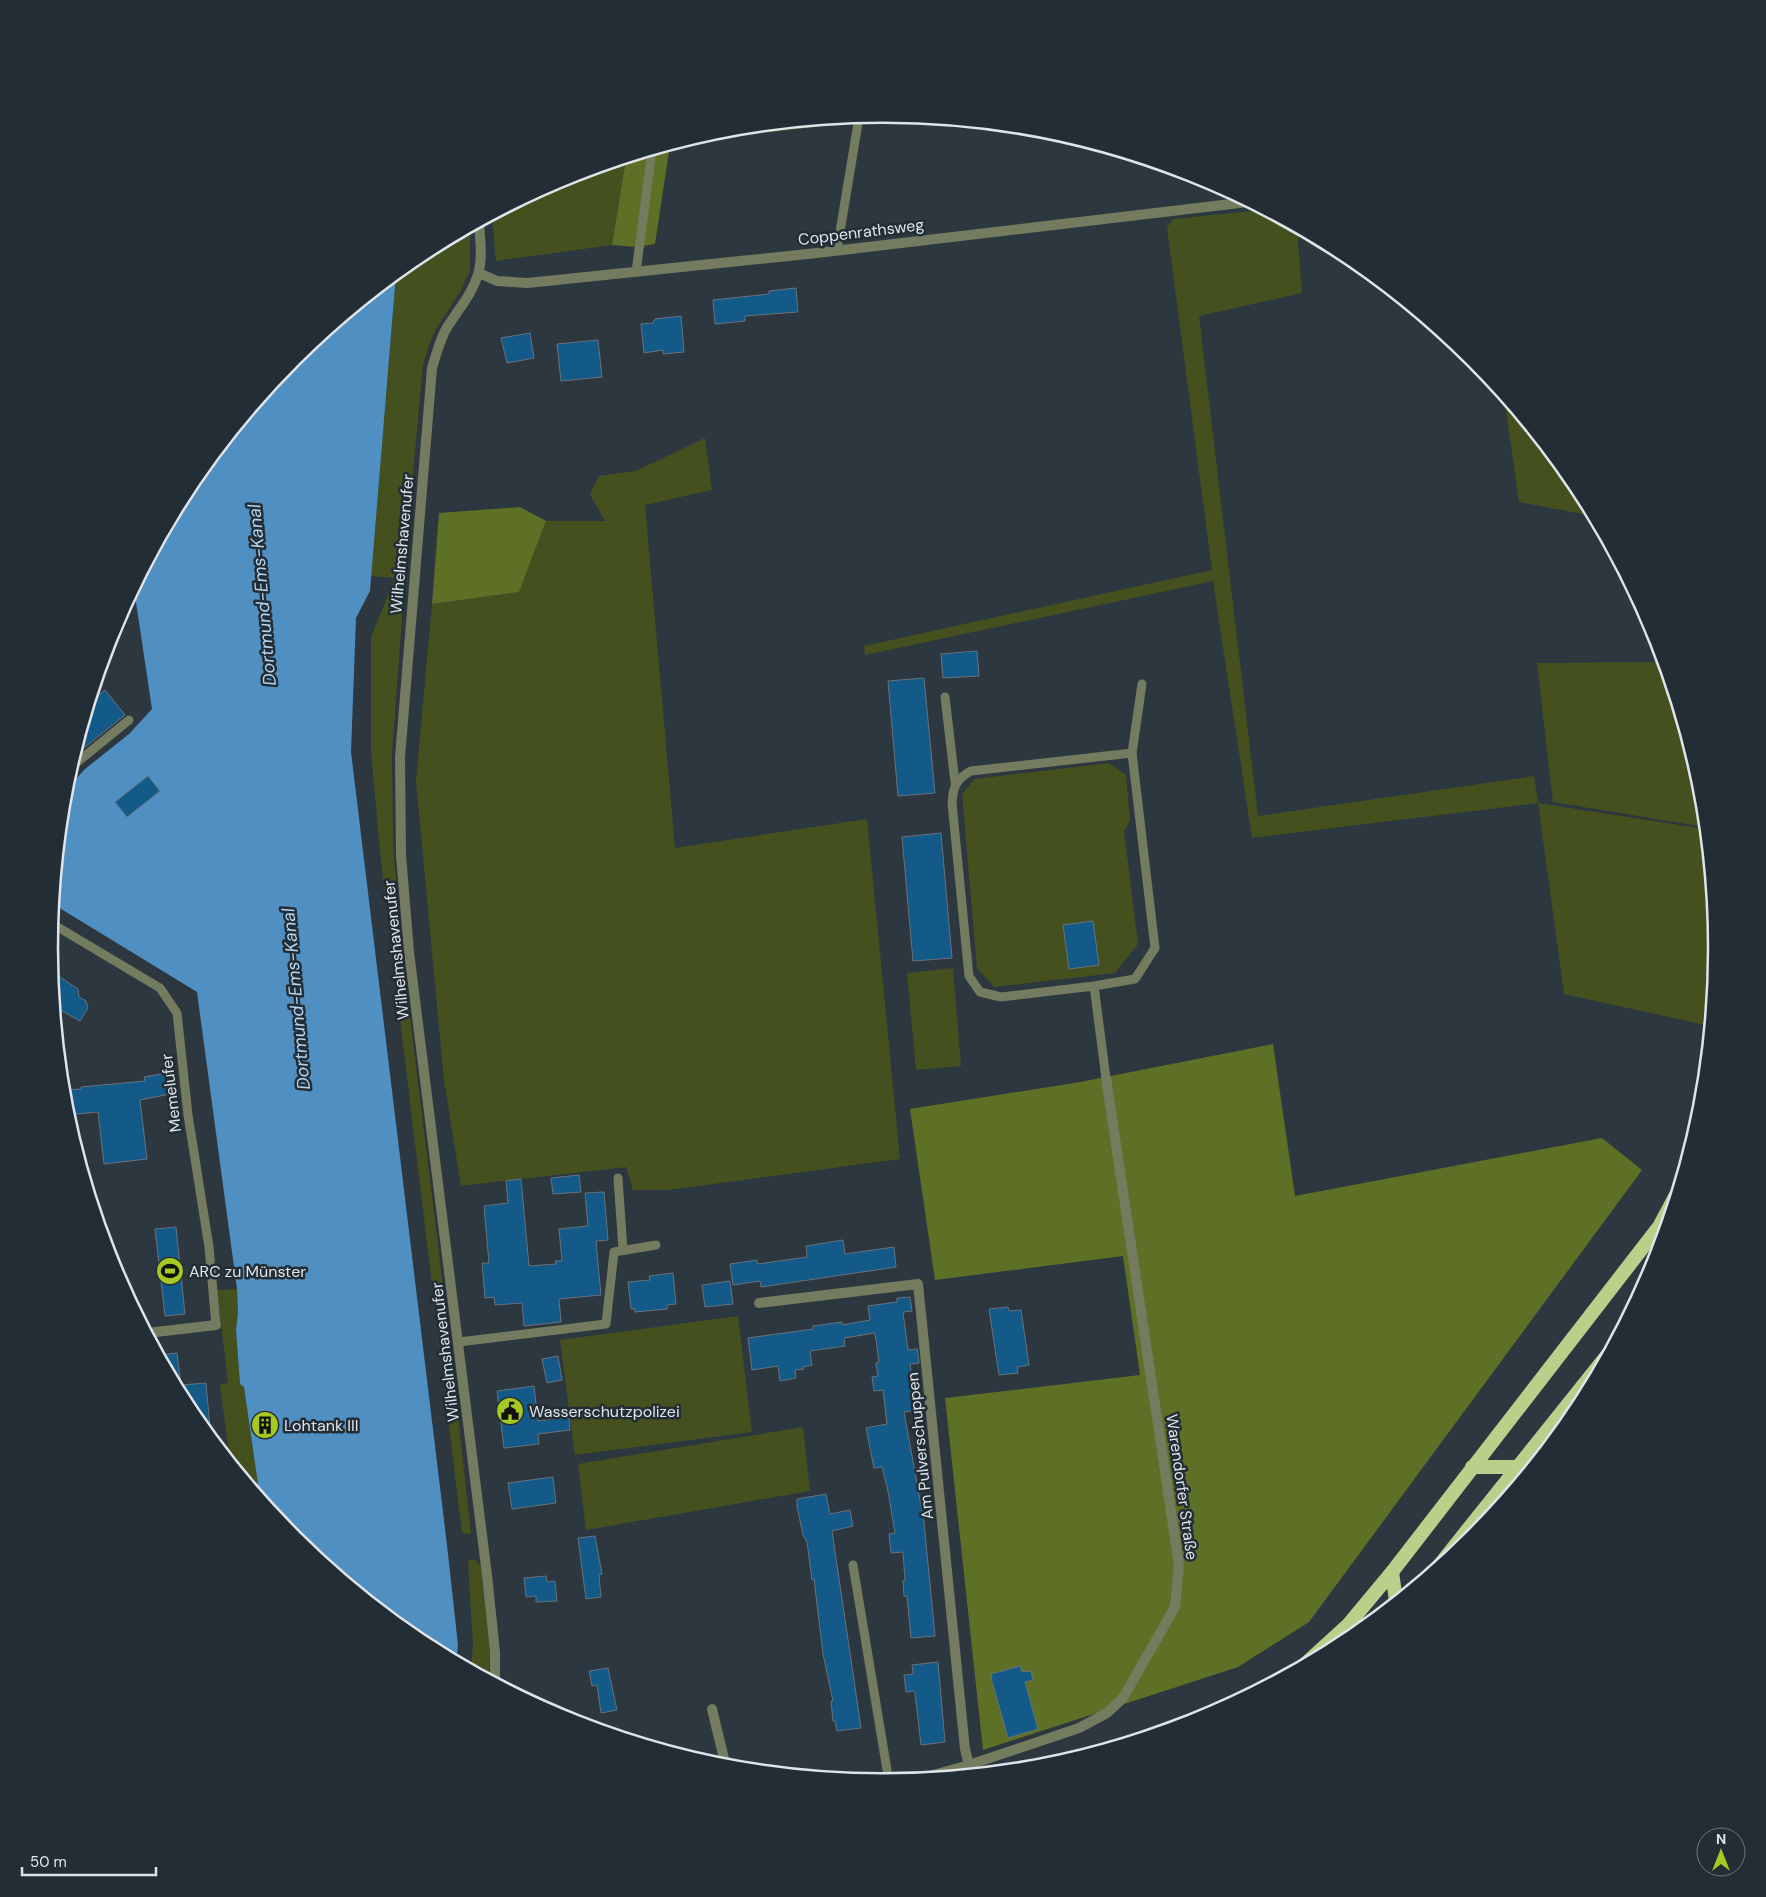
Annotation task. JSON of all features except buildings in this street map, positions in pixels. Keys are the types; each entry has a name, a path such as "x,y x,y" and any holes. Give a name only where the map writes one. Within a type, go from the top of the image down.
{"highway":[{"path":"1326,1645 1348,1625 1392,1572 1472,1466 1661,1226"},
{"path":"1524,1468 1568,1408"},
{"path":"1472,1466 1522,1471"},
{"path":"1463,1536 1486,1507 1521,1472"},
{"path":"1485,1513 1486,1507"},
{"path":"1392,1572 1395,1595"}],"street":[{"name":"Coppenrathsweg","path":"479,273 497,281 527,283 837,250 1237,203"},
{"name":"Wilhelmshavenufer","path":"479,229 479,273 470,292 445,332 432,368 400,757 401,855 409,952 487,1575 495,1652 495,1677"},
{"name":"Warendorfer Straße","path":"947,1771 1079,1728 1107,1713 1123,1698 1175,1607 1179,1565 1106,1078"},
{"name":"Am Pulverschuppen","path":"759,1303 918,1284 965,1749 969,1765"},
{"path":"153,1332 216,1325"},
{"path":"712,1709 724,1758"}],"lane":[{"path":"837,250 858,124"},
{"path":"636,272 651,157"},
{"path":"945,697 955,782 952,803 969,976 980,992 1001,997 1136,979 1155,948 1132,752 1142,684"},
{"path":"80,760 129,720"},
{"path":"955,782 962,775 971,771 1132,752"},
{"name":"Memelufer","path":"58,927 160,988 177,1013 188,1115 209,1248 216,1325"},
{"path":"1094,986 1106,1078"},
{"path":"618,1178 623,1250"},
{"path":"458,1342 606,1324 614,1252 656,1245"},
{"path":"853,1565 888,1774"}],"green space":[{"path":"833,125 742,136 775,130"},
{"path":"669,151 655,244 637,247 612,245 625,165"},
{"path":"625,165 612,245 496,261 493,222 567,186"},
{"path":"1253,211 1299,236 1298,241 1302,293 1199,316 1258,816 1534,776 1538,803 1252,838 1213,581 865,655 864,646 1212,570 1167,228 1173,219"},
{"path":"470,234 470,270 461,290 436,329 423,365 412,483 392,753 393,842 402,952 450,1343 471,1534 462,1533 381,862 371,751 371,637 395,578 371,576 395,283 424,262"},
{"path":"1505,406 1538,446 1584,514 1519,502"},
{"path":"705,438 712,490 645,505 675,848 867,819 900,1159 668,1190 633,1190 626,1167 461,1186 444,1080 416,781 432,604 519,592 546,521 605,521 590,494 599,476 636,471"},
{"path":"520,507 546,521 519,592 432,604 439,513"},
{"path":"1657,662 1680,735 1693,787 1699,826 1553,802 1537,663"},
{"path":"1109,763 1126,775 1130,821 1124,831 1138,944 1115,973 994,987 977,968 962,794 975,779"},
{"path":"1538,803 1699,828 1707,895 1707,1002 1704,1025 1564,994"},
{"path":"953,968 961,1066 916,1070 907,973"},
{"path":"1273,1044 1295,1196 1602,1138 1642,1170 1309,1622 1238,1667 983,1750 945,1398 1140,1375 1123,1256 935,1280 910,1109 1080,1082"},
{"path":"237,1289 238,1312 236,1330 240,1384 244,1387 259,1489 229,1452 220,1384 228,1383 217,1290"},
{"path":"738,1316 752,1432 575,1455 560,1340"},
{"path":"803,1427 810,1491 586,1530 578,1464"},
{"path":"475,1559 481,1567 490,1652 489,1673 471,1664 473,1645 468,1561"}],"water":[{"name":"Dortmund-Ems-Kanal","path":"395,283 370,591 356,618 351,752 447,1545 458,1645 457,1655 424,1635 380,1603 339,1569 299,1532 259,1489 244,1387 240,1384 236,1330 238,1312 237,1289 197,992 59,908 65,841 75,780 85,769 129,734 152,709 136,599 168,536 228,446 262,404 299,365 339,328"}],"place":[{"name":"ARC zu Münster","path":"170,1271"},
{"name":"Wasserschutzpolizei","path":"510,1411"},
{"name":"Lohtank III","path":"265,1425"}]}
